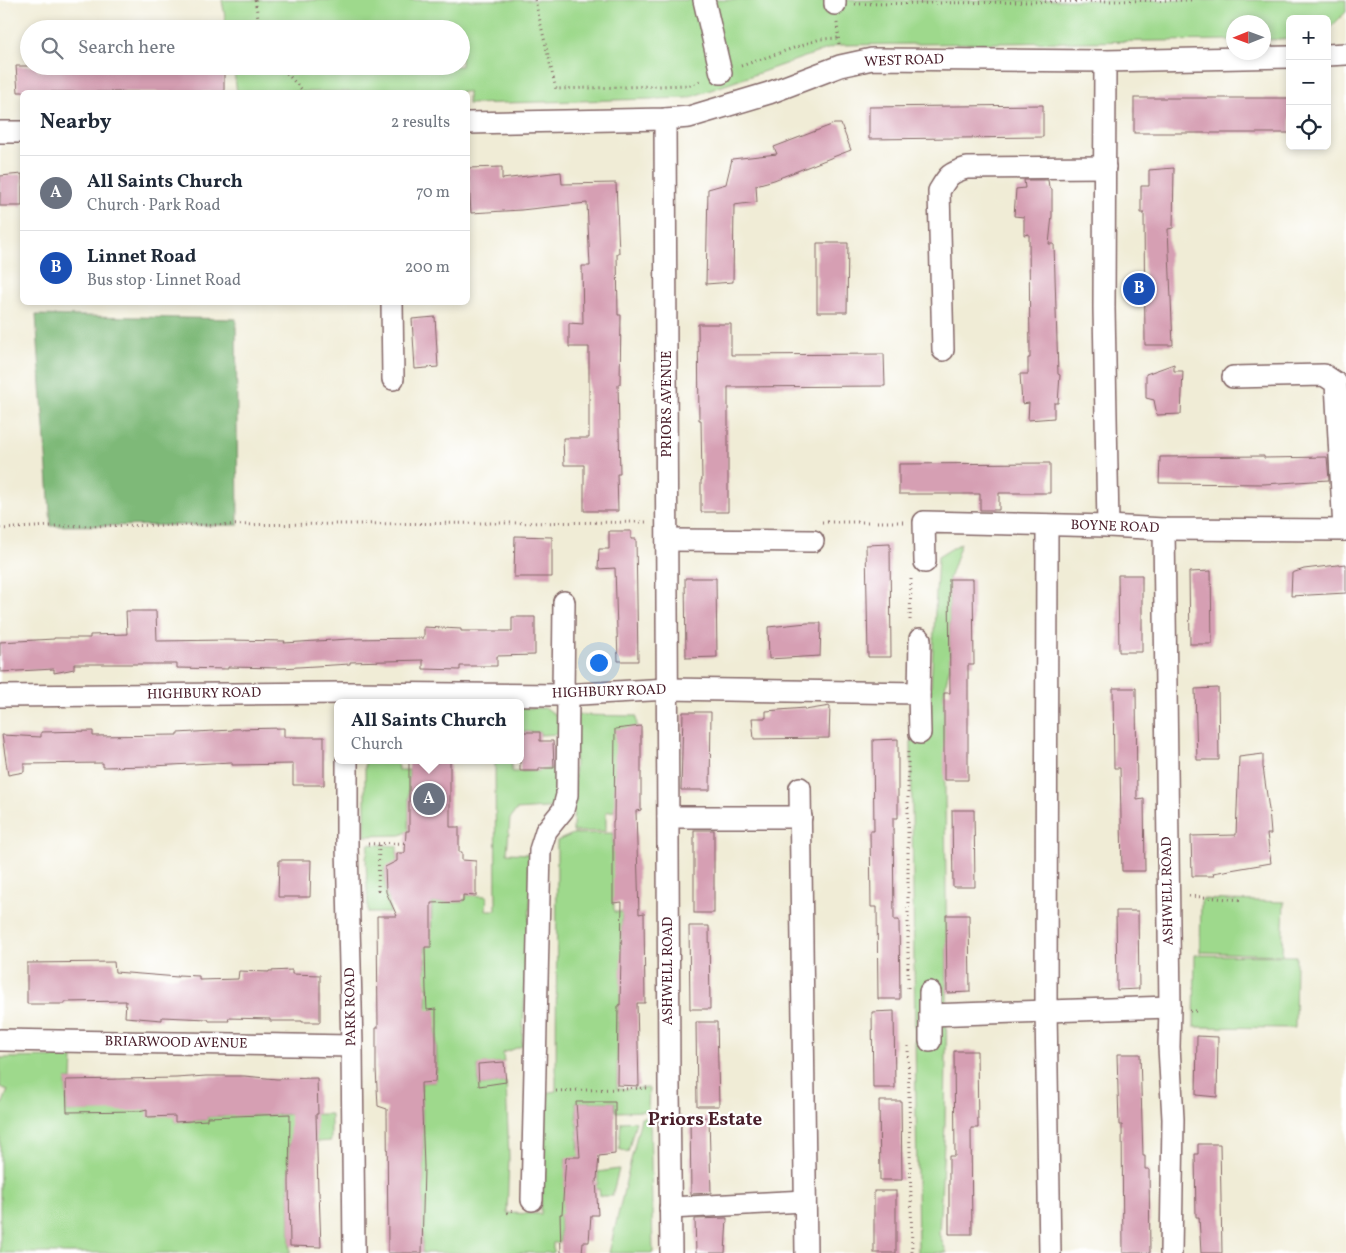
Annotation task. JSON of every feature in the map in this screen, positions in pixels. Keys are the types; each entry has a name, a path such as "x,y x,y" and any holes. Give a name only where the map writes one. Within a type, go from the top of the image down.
{"street":[{"path":"704,0 721,73"},
{"path":"1331,55 1346,54"},
{"name":"WEST ROAD","path":"470,123 689,117 769,93 840,66 872,60 1105,61 1286,57"},
{"path":"1105,61 1104,308 1108,526"},
{"name":"PRIORS AVENUE","path":"665,119 668,689"},
{"path":"0,132 20,132"},
{"path":"943,350 939,191 946,179 953,172 967,168 1105,167"},
{"path":"392,305 393,379"},
{"path":"1233,377 1324,375 1336,383 1345,530"},
{"name":"BOYNE ROAD","path":"925,562 924,522 1046,524 1164,529 1345,530"},
{"path":"1046,524 1046,1011 1050,1253"},
{"name":"ASHWELL ROAD","path":"1164,529 1169,1048 1173,1119 1171,1253"},
{"path":"667,531 813,541"},
{"path":"532,1200 527,1175 535,1066 540,850 546,831 563,810 567,794 564,602"},
{"path":"920,639 920,733"},
{"name":"ASHWELL ROAD","path":"668,689 671,1253"},
{"name":"HIGHBURY ROAD","path":"0,696 461,699 668,689 919,693"},
{"name":"PARK ROAD","path":"347,764 354,1253"},
{"path":"800,788 806,1253"},
{"path":"668,817 801,817"},
{"path":"930,992 930,1041"},
{"path":"930,1015 1170,1007"},
{"name":"BRIARWOOD AVENUE","path":"0,1040 352,1046"},
{"path":"670,1208 805,1201"}],"path":[{"path":"255,0 258,20"},
{"path":"535,0 556,89"},
{"path":"840,66 835,2 1192,0"},
{"path":"288,75 302,90"},
{"path":"0,529 51,526 667,531"},
{"path":"920,639 910,634 911,579 925,562"},
{"path":"378,891 379,843"},
{"path":"347,845 406,843"},
{"path":"1186,896 1243,900"},
{"path":"556,1091 669,1088"}],"green space":[{"path":"222,0 1346,0 1346,12 1331,27 1331,15 1286,15 1286,39 1271,40 1271,15 1226,15 1226,40 839,45 688,98 470,104 470,90 237,90 234,75 470,75 470,20 225,20"},
{"path":"36,315 236,319 238,525 51,526"},
{"path":"961,543 949,579 950,665 944,693 947,993 945,1125 939,1234 947,1253 918,1253 911,741 928,740 938,557"},
{"path":"524,708 546,708 560,718 560,734 540,735 540,732 524,732"},
{"path":"576,715 636,716 637,727 614,811 606,812 606,831 573,832"},
{"path":"365,764 397,764 398,770 409,770 409,831 401,835 365,836"},
{"path":"495,764 511,764 512,772 539,771 560,766 560,807 516,810 510,819 507,853 533,854 522,1046 503,1053 504,1062 478,1065 479,1086 506,1082 509,1158 507,1213 541,1214 544,1093 556,1091 557,841 573,834 613,833 614,912 623,912 621,1004 618,1005 617,1089 649,1088 648,1111 616,1112 615,1102 576,1102 579,1157 566,1158 566,1215 560,1215 560,1242 553,1243 553,1253 422,1253 424,1167 421,1083 435,1082 437,1068 436,1028 411,1028 427,1008 428,987 411,987 426,972 425,947 431,946 432,903 463,902 467,895 487,896 486,910 496,910"},
{"path":"369,844 397,846 397,866 385,868 386,892 390,913 368,913 366,858"},
{"path":"1201,899 1284,902 1282,955 1200,952"},
{"path":"1195,955 1296,956 1295,1028 1194,1027"},
{"path":"73,1057 72,1080 66,1080 67,1112 147,1109 176,1103 175,1122 207,1120 207,1117 243,1115 331,1114 331,1141 289,1144 290,1253 0,1253 0,1110 8,1090 0,1087 0,1058"},
{"path":"650,1117 653,1253 609,1253 641,1118"},
{"path":"636,1121 628,1152 619,1149 621,1122"},
{"path":"619,1169 612,1196 600,1196 599,1189 586,1190 587,1186 598,1184 598,1172"}],"building":[{"path":"16,66 20,66 20,75 224,75 224,90 20,90 18,92"},
{"path":"1134,98 1286,98 1286,133 1134,133"},
{"path":"1043,105 1043,137 869,139 869,107"},
{"path":"834,124 841,124 851,150 774,180 756,185 757,202 734,205 733,282 706,284 708,189 726,184 732,159 777,154 774,147"},
{"path":"502,167 502,179 561,172 562,184 616,183 619,253 617,253 618,315 621,315 620,384 618,384 620,474 617,474 618,511 584,511 584,465 564,465 563,438 589,438 589,347 569,347 569,323 583,324 582,266 590,266 587,203 471,213 470,168"},
{"path":"1174,168 1173,228 1168,229 1173,345 1145,345 1144,213 1141,213 1141,186 1149,186 1149,170"},
{"path":"20,174 20,206 0,206 0,176"},
{"path":"1024,180 1048,180 1049,187 1052,189 1049,244 1054,244 1058,374 1060,375 1058,403 1054,403 1054,418 1028,420 1029,403 1022,404 1020,374 1028,374 1028,358 1030,358 1029,234 1024,235 1024,217 1014,216 1016,189 1025,188"},
{"path":"817,243 848,243 847,312 817,312"},
{"path":"435,317 438,367 415,369 412,319"},
{"path":"698,324 731,324 731,355 884,354 885,386 728,387 728,512 701,512 702,480"},
{"path":"1174,364 1174,371 1183,371 1181,414 1157,415 1154,400 1146,398 1146,374"},
{"path":"1264,456 1264,458 1327,457 1329,480 1264,484 1159,483 1160,457"},
{"path":"1050,463 1050,493 999,493 999,510 980,510 980,494 899,494 899,464"},
{"path":"609,531 631,531 631,539 636,539 638,661 618,661 615,568 598,569 599,549 609,549"},
{"path":"515,536 552,537 552,577 514,577"},
{"path":"890,544 891,657 868,657 866,545"},
{"path":"1346,564 1346,593 1291,596 1292,573 1304,569"},
{"path":"1211,571 1212,644 1190,644 1189,572"},
{"path":"1118,575 1142,575 1142,652 1119,652"},
{"path":"685,578 716,578 717,657 686,658"},
{"path":"949,579 973,579 974,665 968,665 968,780 944,780 944,693 950,693"},
{"path":"126,611 156,611 157,641 285,641 284,643 349,639 424,638 424,627 461,629 461,631 512,631 512,617 535,617 535,655 497,656 497,666 460,666 460,670 423,669 423,660 350,662 350,664 281,668 228,667 228,669 177,668 177,664 74,664 74,669 54,673 54,669 0,672 0,642 54,638 90,638 90,635 127,634"},
{"path":"821,623 820,656 769,659 768,627"},
{"path":"1113,688 1136,688 1137,800 1144,799 1145,871 1122,871 1120,768 1114,768"},
{"path":"1218,688 1219,760 1197,760 1195,689"},
{"path":"830,706 829,738 754,739 752,718 766,718 766,711 805,708 805,710"},
{"path":"683,712 711,712 710,790 681,790"},
{"path":"641,726 641,810 636,811 639,914 644,913 645,1003 637,1003 639,1086 617,1085 622,902 613,903 613,821 615,729"},
{"path":"284,728 284,737 324,737 324,785 293,785 293,764 232,765 232,762 103,767 103,763 24,764 24,772 8,775 2,735 41,737 41,732 93,731 93,736 177,735 177,733 232,729"},
{"path":"524,732 540,732 540,741 553,741 554,768 539,768 539,771 520,771 520,764 524,764"},
{"path":"898,739 898,818 893,818 894,920 899,920 900,999 878,999 877,907 871,907 870,831 874,831 873,740"},
{"path":"1263,754 1271,834 1267,834 1271,863 1213,873 1214,876 1192,876 1191,836 1236,835 1239,757"},
{"path":"409,764 450,764 450,827 459,827 459,852 462,852 462,860 476,861 476,896 463,895 463,902 431,903 431,947 425,947 426,990 427,1010 436,1009 436,1068 435,1082 421,1083 424,1167 422,1253 388,1253 387,1109 378,1106 376,1069 376,1028 378,1028 377,916 397,916 386,892 385,867 397,861 397,853 405,853 406,831 409,831"},
{"path":"952,810 974,810 975,887 953,887"},
{"path":"694,830 714,830 714,913 694,913"},
{"path":"279,860 311,860 310,897 278,897"},
{"path":"1116,911 1138,911 1139,989 1117,990"},
{"path":"946,915 969,915 970,992 947,993"},
{"path":"689,926 709,926 710,1009 690,1009"},
{"path":"114,962 115,972 178,977 178,975 199,976 199,980 238,979 239,971 269,972 292,970 292,974 320,975 320,1022 228,1018 229,1021 209,1021 208,1019 162,1017 162,1020 125,1017 126,1001 27,1004 27,963"},
{"path":"894,1011 895,1088 873,1088 872,1012"},
{"path":"696,1022 717,1022 719,1106 697,1106"},
{"path":"1197,1036 1218,1037 1217,1097 1196,1095"},
{"path":"954,1051 977,1051 978,1128 971,1128 972,1234 949,1234 949,1156 955,1156"},
{"path":"1117,1054 1140,1054 1143,1156 1145,1156 1145,1169 1149,1169 1150,1253 1123,1253 1122,1125 1119,1125"},
{"path":"504,1062 506,1082 479,1086 478,1064"},
{"path":"244,1076 277,1079 317,1078 318,1114 316,1114 321,1247 290,1246 290,1114 207,1117 207,1120 175,1122 175,1116 147,1117 147,1109 139,1111 67,1112 66,1080"},
{"path":"879,1101 901,1101 902,1180 880,1180"},
{"path":"576,1102 615,1102 615,1154 599,1156 596,1179 598,1215 591,1215 589,1242 583,1242 582,1253 561,1253 560,1214 562,1214 566,1157 580,1157"},
{"path":"709,1117 711,1193 691,1194 690,1118"},
{"path":"1198,1144 1220,1144 1222,1253 1201,1253 1199,1217 1196,1217 1195,1154 1198,1154"},
{"path":"874,1191 896,1191 896,1253 874,1253"},
{"path":"727,1218 725,1253 696,1253 695,1219"}],"place":[{"name":"Linnet Road","path":"1139,289"},
{"name":"All Saints Church","path":"429,799"}],"district":[{"name":"Priors Estate","path":"705,1120"}]}
